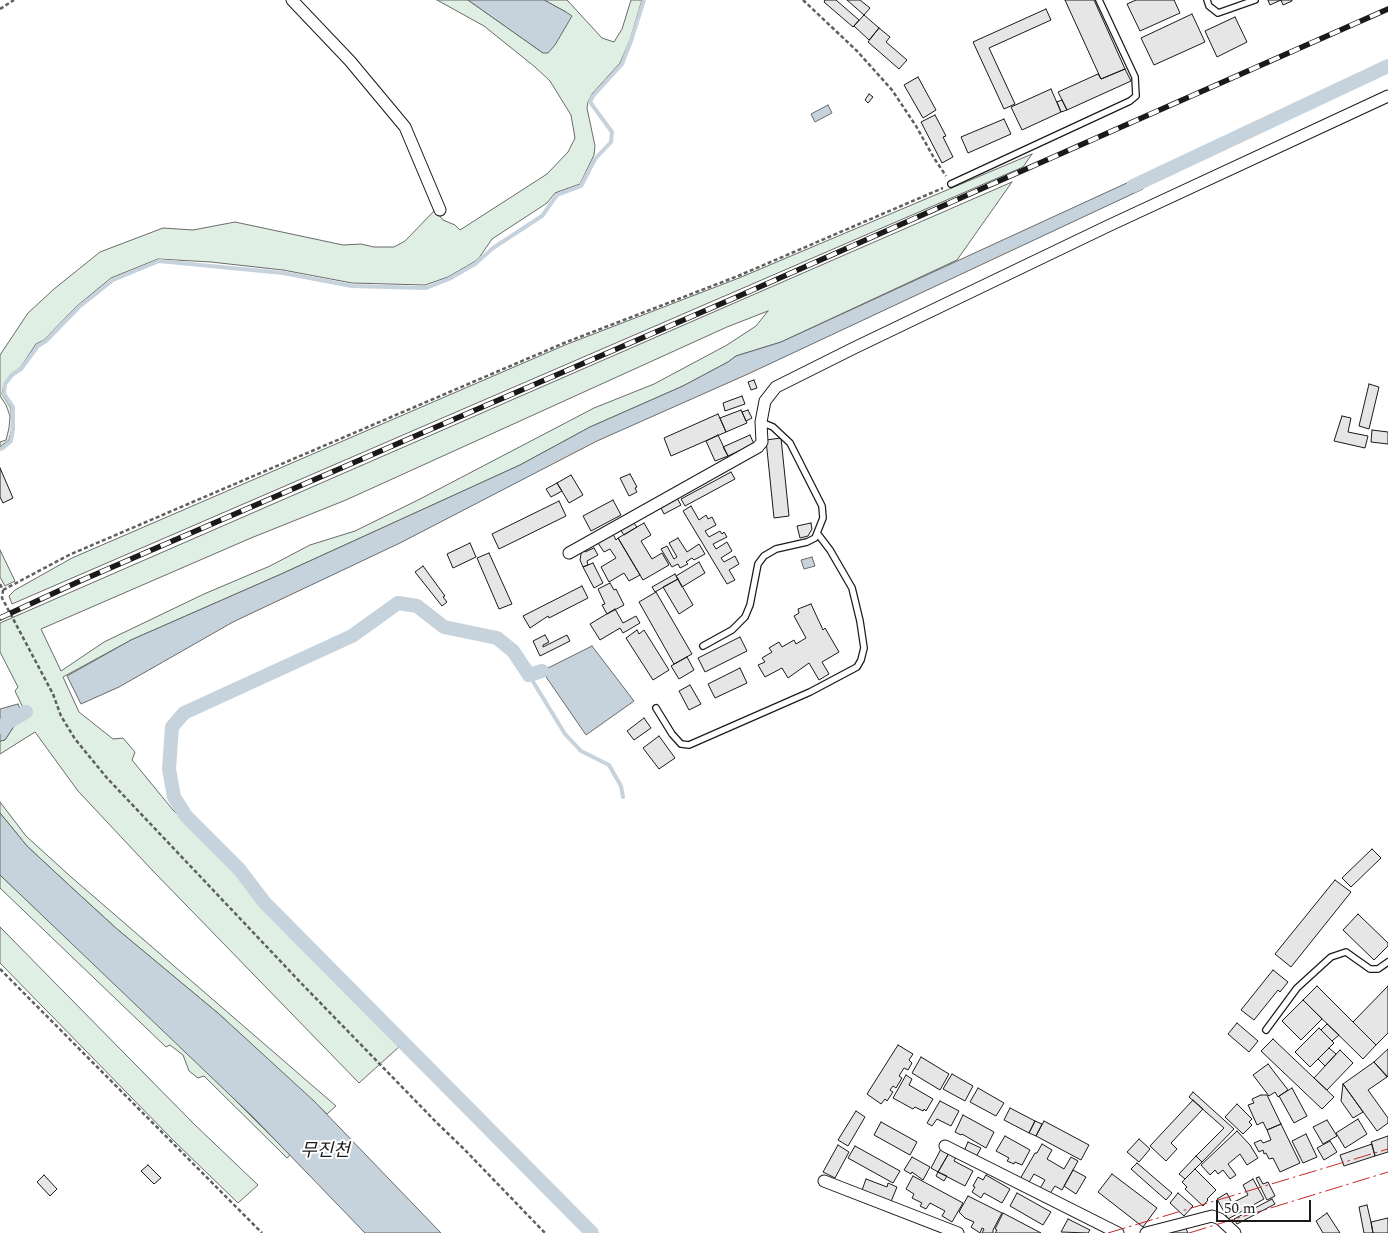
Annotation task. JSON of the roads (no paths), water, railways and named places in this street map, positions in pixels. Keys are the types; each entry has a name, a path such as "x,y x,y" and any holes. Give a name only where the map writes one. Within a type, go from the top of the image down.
{"street":[{"path":"292,0 350,61 405,128 440,210"},
{"path":"570,552 758,447 762,442 761,422 765,401 770,392 792,379 1116,223 1388,96"},
{"path":"945,1146 1118,1233"},
{"path":"824,1181 958,1233"},
{"path":"1146,1233 1212,1216 1220,1219 1235,1233"}],"lane":[{"path":"951,184 1130,101 1136,96 1135,77 1099,0"},
{"path":"1207,0 1209,6 1218,13 1255,0"},
{"path":"703,646 732,630 745,617 750,605 758,564 764,556 776,549 808,542 815,538 823,518 822,506 790,443 773,427 761,422"},
{"path":"656,708 672,734 681,744 688,744 810,692 856,666 861,660 864,648 852,588 818,533"},
{"path":"1266,1030 1297,988 1331,957 1346,952 1370,969 1378,969 1388,962"}],"water":[{"path":"468,0 544,0 572,16 555,45 548,53 543,53"},
{"path":"828,105 832,113 815,122 811,114"},
{"path":"1155,170 1143,189 748,374 597,441 400,543 233,622 119,687 81,704 67,676 131,640 520,465 590,427 683,386 736,356 781,342"},
{"path":"812,557 815,566 804,569 801,560"},
{"path":"592,646 634,701 586,735 542,671"},
{"path":"18,704 24,718 14,726 5,740 0,741 0,709"},
{"name":"무진천","path":"0,813 27,846 70,886 117,929 219,1014 314,1101 441,1233 365,1233 253,1117 0,875"}],"waterway":[{"path":"0,449 11,441 13,429 13,407 4,394 5,384 12,375 21,369 38,346 46,341 79,307 113,280 159,261 283,273 352,286 426,288 449,279 475,264 493,248 542,216 557,195 581,186 595,159 611,142 612,132 590,102 593,96 622,64 644,0"},
{"path":"1133,186 1388,66"},
{"path":"542,671 529,675 513,651 497,638 444,627 417,606 398,603 352,636 184,713 172,727 169,769 174,797 186,816 239,869 265,903 592,1233"},
{"path":"529,675 565,734 581,751 609,765 621,786 623,797"},
{"path":"0,727 26,712"}],"railway":[{"path":"0,618 80,581 739,296 1388,9"}]}
